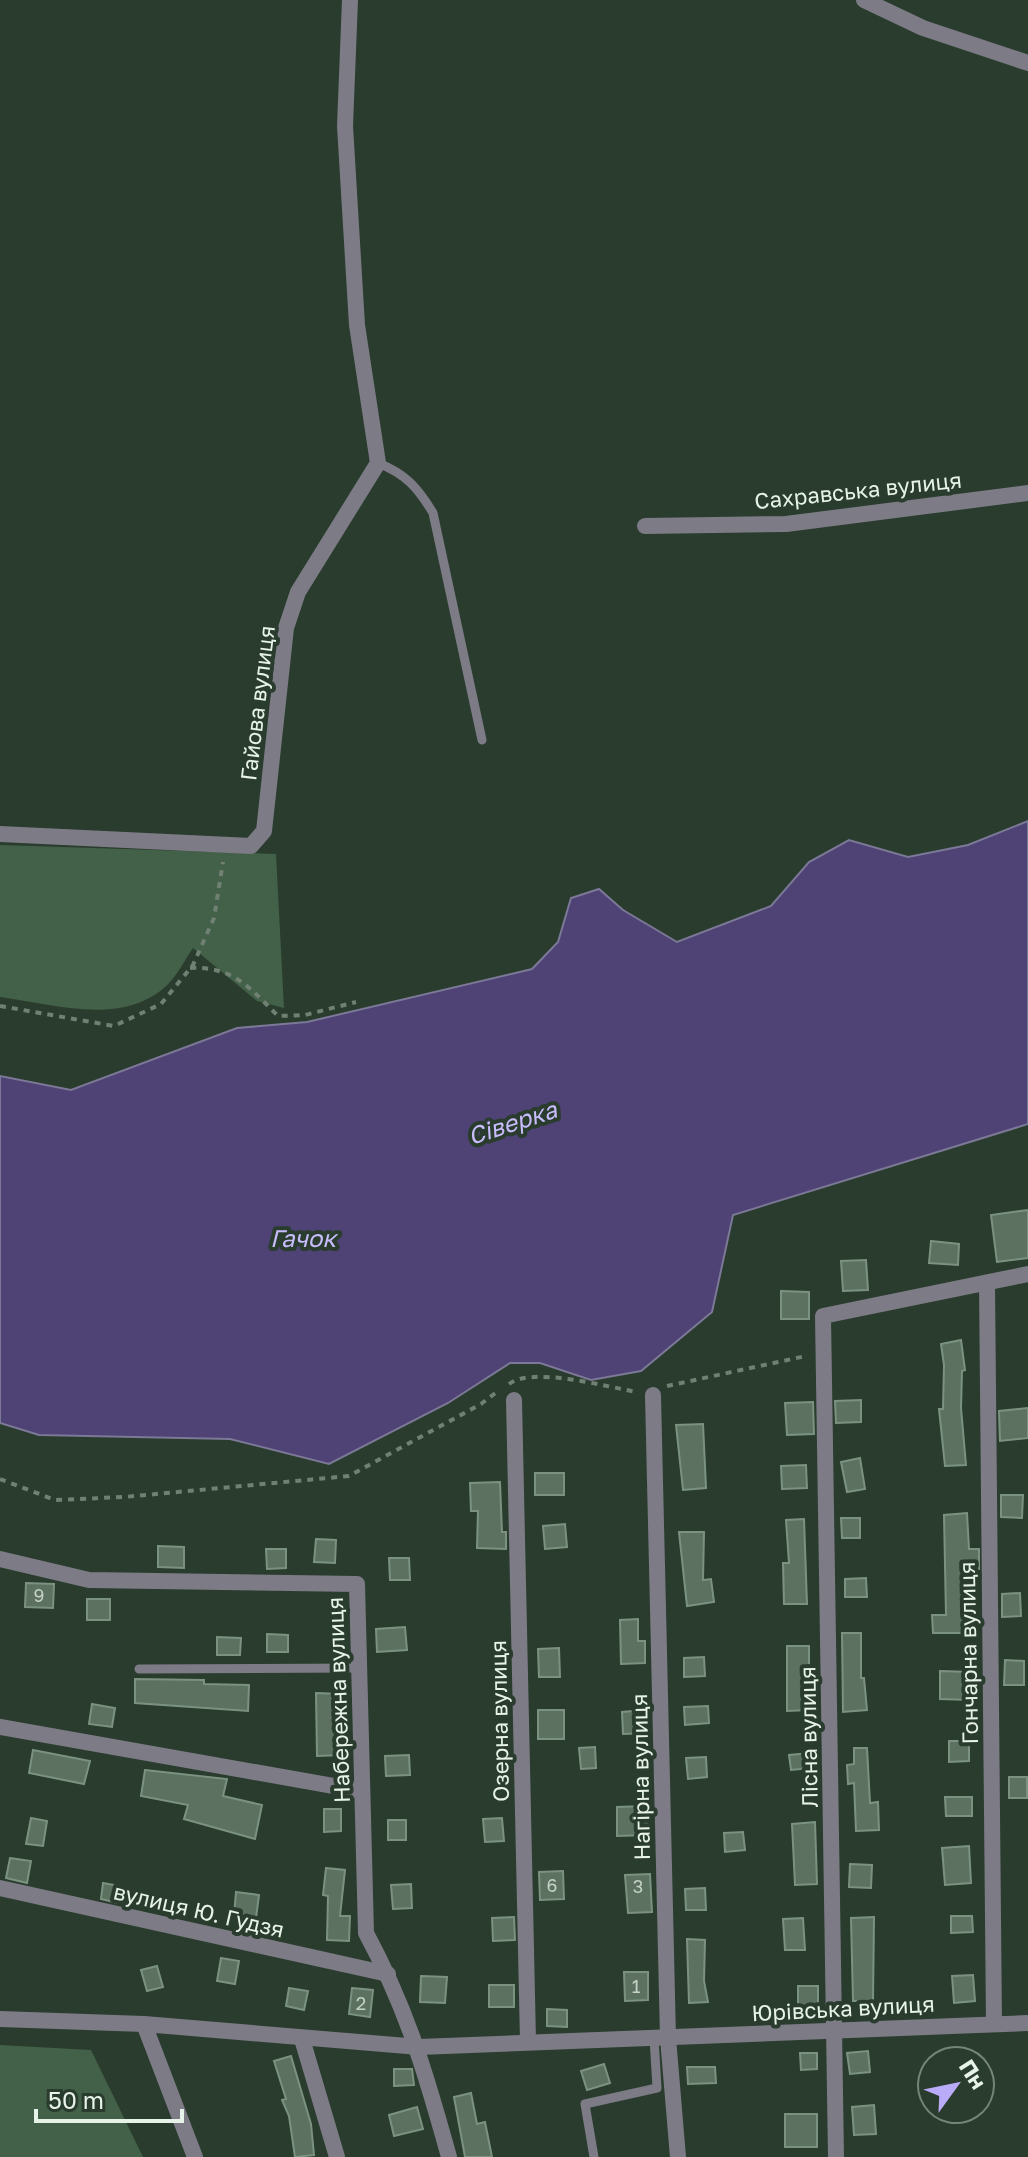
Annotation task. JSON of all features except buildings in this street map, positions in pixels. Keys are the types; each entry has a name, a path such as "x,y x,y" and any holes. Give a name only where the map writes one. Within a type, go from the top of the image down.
{"street":[{"path":"350,0 345,126 356,309 378,463"},
{"path":"864,0 923,28 1028,63"},
{"name":"Гайова вулиця","path":"0,834 251,846 264,831 286,628 298,592 378,463"},
{"name":"Сахравська вулиця","path":"645,526 786,524 1028,493"},
{"path":"987,1283 1028,1274"},
{"name":"Лісна вулиця","path":"836,2157 823,1316 987,1283"},
{"name":"Гончарна вулиця","path":"987,1283 994,2024"},
{"name":"Нагірна вулиця","path":"653,1395 661,2038 678,2157"},
{"name":"Озерна вулиця","path":"514,1400 528,2041"},
{"name":"Набережна вулиця","path":"0,1559 89,1580 357,1584 366,1933 388,1974 419,2047 449,2157"},
{"path":"0,1727 362,1791"},
{"name":"вулиця Ю. Гудзя","path":"0,1888 388,1974"},
{"name":"Юрівська вулиця","path":"0,2019 144,2024 419,2047 1028,2023"},
{"path":"144,2024 195,2157"},
{"path":"302,2039 337,2157"}],"lane":[{"path":"378,463 399,471 418,488 433,513 482,740"},
{"path":"139,1669 359,1668"},
{"path":"594,2157 585,2104 657,2088 661,2038"}],"path":[{"path":"0,1006 114,1026 161,1004 190,968 214,918 222,865 231,845"},
{"path":"190,968 204,968 239,977 278,1016 305,1015 356,1002"},
{"path":"0,1479 55,1500 124,1497 349,1476 481,1404 516,1378 545,1377 653,1395 672,1383 824,1352"}],"green space":[{"path":"0,845 276,854 284,1008 257,1001 193,948 164,988 146,1000 127,1006 85,1009 0,997"},
{"path":"0,2045 91,2050 143,2157 0,2157"}],"water":[{"name":"Гачок","path":"1028,821 1028,1124 733,1215 712,1312 641,1371 591,1380 540,1363 510,1363 448,1403 329,1464 230,1439 39,1435 0,1423 0,1076 71,1090 237,1028 307,1022 532,969 558,942 571,898 599,889 623,910 677,942 771,906 809,862 849,840 908,857 968,845"}],"water label":[{"name":"Сіверка","path":"512,1122"}]}
